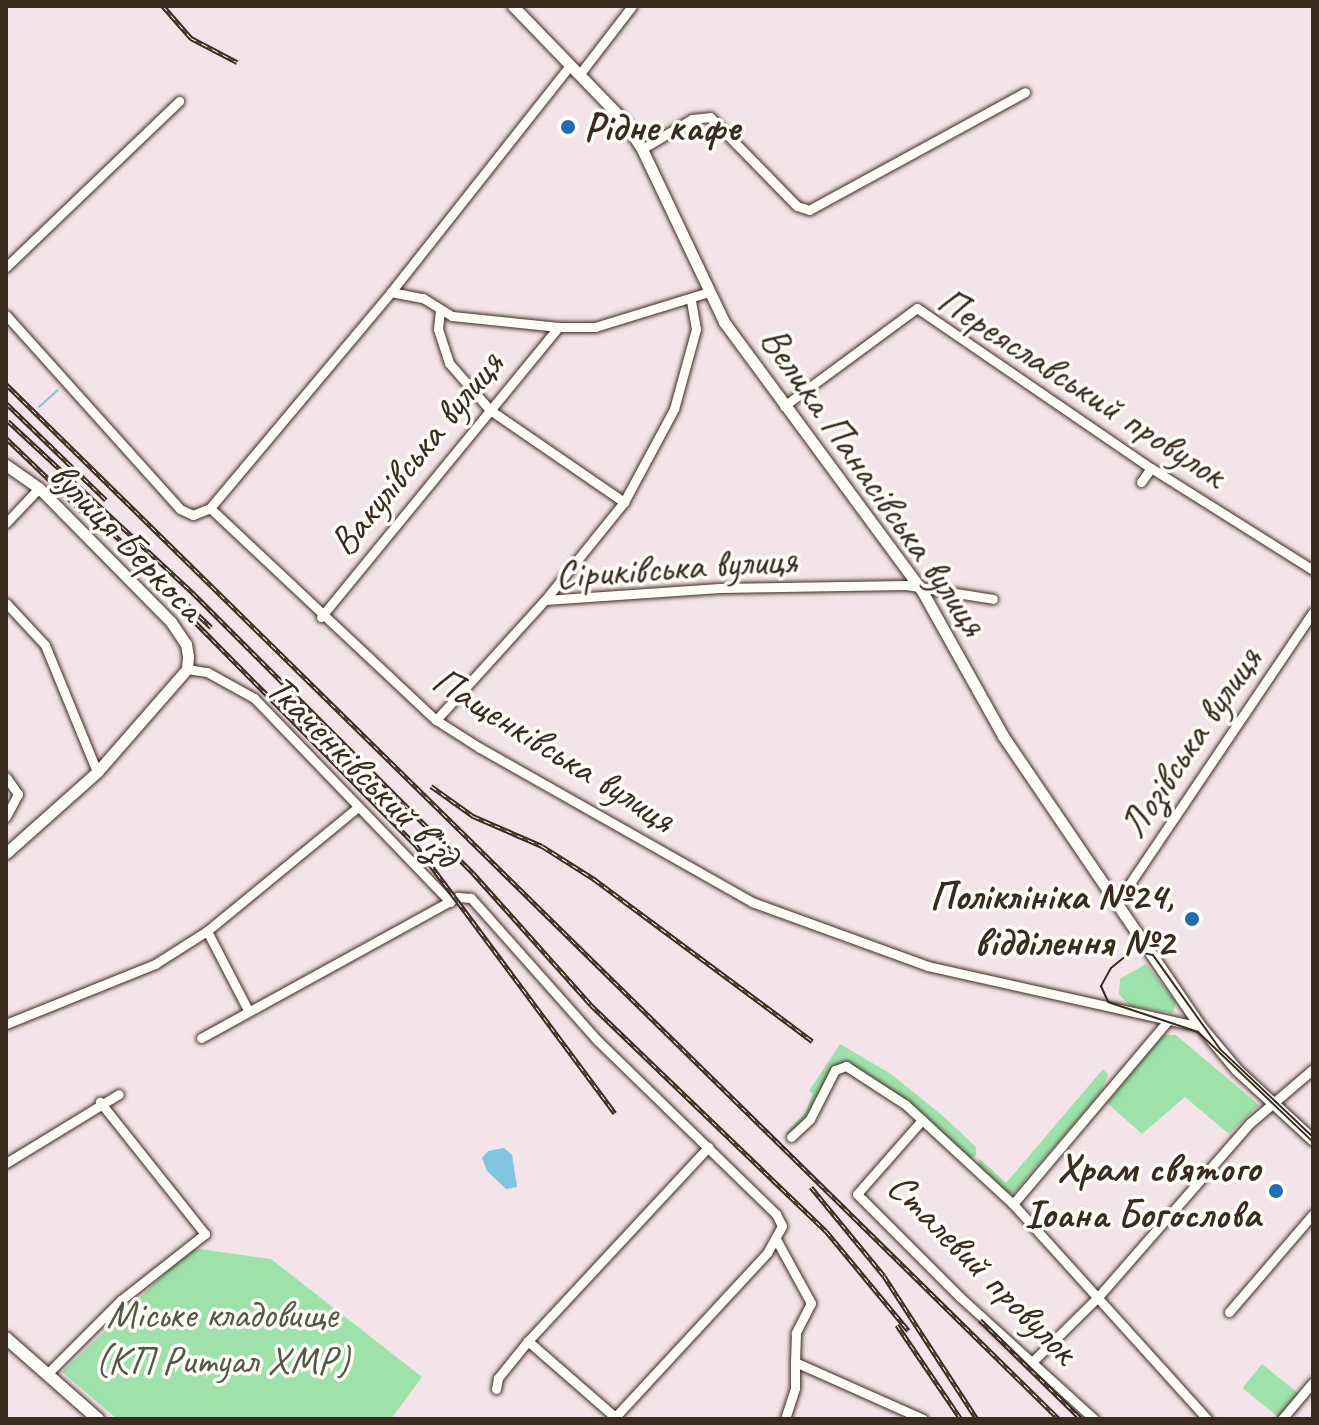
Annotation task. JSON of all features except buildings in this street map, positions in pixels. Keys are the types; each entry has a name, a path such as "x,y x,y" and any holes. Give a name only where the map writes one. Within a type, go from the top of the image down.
{"main road":[{"path":"6,1338 98,1419"}],"street":[{"name":"Велика Панасівська вулиця","path":"513,6 570,65 642,149 682,225 709,292 784,406 921,589 1003,736 1201,1027 1275,1106 1313,1140"},
{"path":"579,75 632,6"},
{"path":"6,315 180,509 193,515 210,508 391,292 570,65"},
{"path":"642,149 692,119 710,117 797,206 809,210 1025,92"},
{"path":"6,267 179,101"},
{"path":"391,292 423,298 452,316 558,327 595,327 709,292"},
{"path":"545,600 624,502 674,409 696,329 691,300"},
{"name":"Переяславський провулок","path":"784,406 917,308 1151,468 1313,570"},
{"path":"440,310 438,329 449,363 490,410 624,502"},
{"name":"Вакулівська вулиця","path":"321,617 558,327"},
{"name":"вулиця Беркоса","path":"6,465 39,488 171,622 186,644 187,669"},
{"path":"1141,482 1151,468"},
{"path":"6,523 39,488"},
{"name":"Пащенківська вулиця","path":"210,508 321,617 436,720 752,902 928,966 1167,1022 1201,1027"},
{"name":"Сіриківська вулиця","path":"436,720 545,600 720,588 921,589 993,599"},
{"path":"6,603 45,645 97,772"},
{"name":"Лозівська вулиця","path":"1116,904 1313,612"},
{"path":"6,853 97,772 187,669"},
{"name":"Ткаченківський в'їзд","path":"187,669 207,672 254,698 450,902"},
{"path":"6,777 18,794 6,817"},
{"path":"6,1024 155,964 207,931 357,808"},
{"path":"201,1038 450,902 471,898 597,1040 776,1214 782,1226 777,1241 615,1417 528,1341"},
{"path":"207,931 248,1010"},
{"path":"1013,1204 1167,1022"},
{"path":"791,1137 810,1119 835,1070 846,1066 922,1120 1013,1204 1207,1419"},
{"path":"1033,1361 1098,1297 1250,1123 1275,1106 1313,1069"},
{"path":"6,1163 100,1102 119,1094"},
{"path":"47,1374 121,1300 205,1234 100,1102"},
{"name":"Сталевий провулок","path":"922,1120 857,1194 960,1297 1094,1419"},
{"path":"496,1389 498,1378 528,1341 708,1147"},
{"path":"1229,1312 1313,1214"},
{"path":"777,1241 811,1303 796,1333 795,1388 785,1419"},
{"path":"795,1362 923,1419"},
{"path":"1282,1419 1313,1382"}],"green space":[{"path":"1146,964 1176,1002 1173,1013 1130,1006 1119,994 1120,979"},
{"path":"1163,1035 1176,1035 1259,1105 1229,1134 1185,1097 1142,1134 1107,1103"},
{"path":"840,1044 891,1074 943,1116 976,1147 976,1155 969,1159 926,1116 846,1064 832,1068 809,1118 789,1136 786,1133 805,1113 813,1094 809,1091"},
{"path":"1103,1069 1108,1075 1100,1093 1014,1193 1006,1193 977,1167 980,1159 1006,1183"},
{"name":"Міське кладовище (КП Ритуал ХМР)","path":"192,1248 271,1259 422,1377 391,1419 117,1419 62,1372"},
{"path":"1262,1364 1299,1394 1280,1418 1242,1388"}],"water":[{"path":"504,1148 512,1155 517,1187 506,1189 487,1171 482,1158 488,1151"}],"waterway":[{"path":"39,407 58,390"}],"tram line":[{"path":"1313,1137 1220,1049 1153,955 1132,951 1111,968 1101,986 1108,1002 1198,1032 1313,1142"}],"railway":[{"path":"163,6 191,38 237,62"},
{"path":"6,384 1059,1419"},
{"path":"6,403 106,500"},
{"path":"8,421 193,593 473,873 591,1005 826,1231 908,1330"},
{"path":"6,438 84,513"},
{"path":"78,500 211,627"},
{"path":"195,622 415,844 615,1113"},
{"path":"431,786 473,816 542,846 594,879 812,1041"},
{"path":"811,1187 884,1276 977,1419"},
{"path":"980,1320 1081,1419"},
{"path":"897,1325 961,1419"}],"place":[{"name":"Рідне кафе","path":"568,127"},
{"name":"Поліклініка №24, відділення №2","path":"1192,919"},
{"name":"Храм святого Іоана Богослова","path":"1276,1191"}]}
